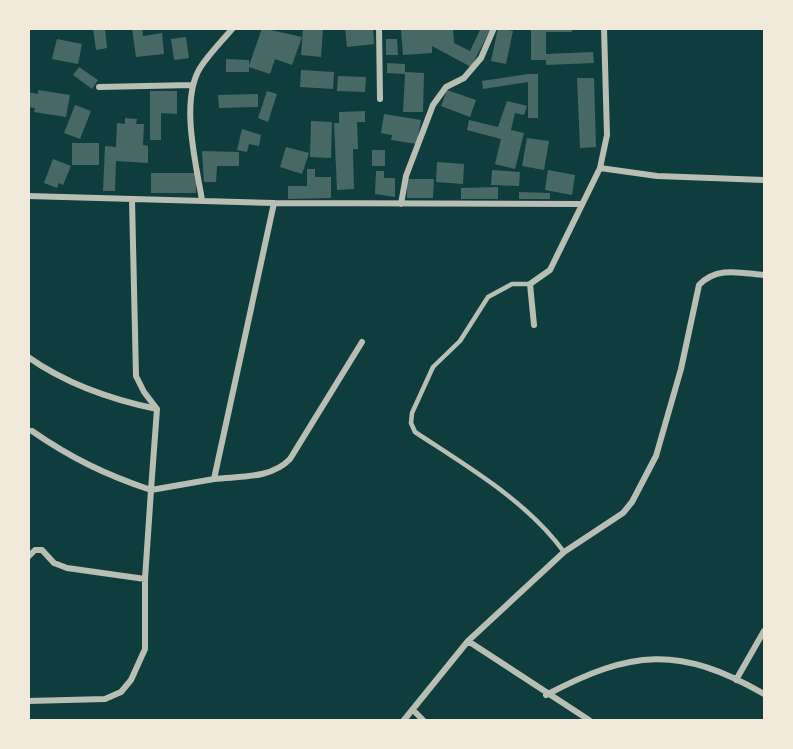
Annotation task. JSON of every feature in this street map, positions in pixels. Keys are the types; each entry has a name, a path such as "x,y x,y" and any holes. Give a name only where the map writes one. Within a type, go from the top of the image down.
{"street":[{"path":"201,200 191,130 192,86 200,67 233,28"},
{"path":"379,28 380,99"},
{"path":"401,204 406,176 433,105 446,87 464,78 481,58 494,28"},
{"path":"534,325 530,284 550,270 600,168 606,135 604,28"},
{"path":"99,87 192,86"},
{"path":"600,168 657,176 765,180"},
{"path":"28,196 274,203 581,204"},
{"path":"28,701 105,699 121,692 131,680 145,649 145,579 158,409 144,392 136,376 132,200"},
{"path":"214,478 274,203"},
{"path":"404,720 468,641 564,552 623,513 632,502 656,456 681,369 699,285 709,275 724,271 765,275"},
{"path":"32,431 70,458 151,490 214,478 269,473 281,469 290,459 362,342"},
{"path":"28,357 92,390 130,404 158,409"},
{"path":"28,557 35,550 42,550 54,563 67,568 145,579"},
{"path":"736,680 765,631"},
{"path":"468,641 546,695 589,720"},
{"path":"546,695 587,673 631,660 665,658 709,668 765,694"},
{"path":"412,710 423,720"}],"lane":[{"path":"530,284 512,284 488,297 459,341 433,367 411,413 411,423 415,432 474,471 543,525 564,552"}],"building":[{"path":"93,28 105,28 107,48 96,50"},
{"path":"132,28 142,28 143,36 162,33 164,54 136,57"},
{"path":"262,28 302,37 292,65 275,59 270,74 249,67 249,72 226,72 226,59 249,60 249,66"},
{"path":"303,28 323,28 321,57 301,55"},
{"path":"345,28 373,28 374,44 347,47"},
{"path":"453,28 454,43 470,51 481,28 491,28 471,67 432,46 432,53 403,55 401,30"},
{"path":"498,28 513,31 506,64 491,61"},
{"path":"531,28 572,28 572,32 546,32 546,54 593,52 594,63 546,65 546,60 531,60"},
{"path":"186,37 189,58 174,60 171,39"},
{"path":"57,39 82,44 78,64 52,59"},
{"path":"386,39 397,39 398,55 386,55"},
{"path":"387,63 405,64 405,72 424,73 423,112 403,112 405,74 387,73"},
{"path":"79,67 98,80 92,89 73,75"},
{"path":"301,70 334,72 333,89 300,87"},
{"path":"538,74 538,118 528,118 528,82 483,89 482,81"},
{"path":"338,76 366,77 365,92 337,91"},
{"path":"577,78 594,78 596,147 580,148"},
{"path":"38,90 70,95 66,117 34,112 35,108 28,107 28,92 38,94"},
{"path":"447,90 476,100 470,117 441,106"},
{"path":"150,91 177,91 177,114 161,113 161,140 150,140"},
{"path":"267,91 277,94 268,122 258,118"},
{"path":"258,94 258,107 219,108 218,95"},
{"path":"507,101 527,106 524,115 515,113 511,130 524,133 515,169 495,164 501,139 467,130 469,120 498,127"},
{"path":"75,105 91,111 80,139 64,133"},
{"path":"365,111 365,122 357,122 358,149 353,149 354,189 337,190 334,123 339,123 339,112"},
{"path":"384,114 421,120 417,144 391,140 392,135 381,133"},
{"path":"125,118 137,119 136,124 144,124 143,145 148,146 148,163 116,161 115,191 103,191 105,146 116,147 117,123 125,124"},
{"path":"311,121 332,122 331,158 310,157"},
{"path":"242,129 261,135 259,146 249,144 247,152 237,150"},
{"path":"527,138 549,141 544,170 522,166"},
{"path":"72,143 99,143 99,165 72,165"},
{"path":"286,147 309,153 302,174 280,167"},
{"path":"372,150 385,150 385,166 372,166"},
{"path":"202,151 239,152 239,166 217,166 216,182 204,182"},
{"path":"53,159 71,166 63,185 59,183 57,188 44,183"},
{"path":"437,162 464,164 463,184 436,182"},
{"path":"307,169 315,169 315,177 331,177 331,198 288,199 288,186 307,186"},
{"path":"492,170 520,172 519,186 491,185"},
{"path":"548,170 575,175 572,195 545,190"},
{"path":"376,171 384,171 384,178 395,178 395,197 375,194"},
{"path":"151,173 196,173 196,193 151,193"},
{"path":"407,179 434,179 433,198 407,198"},
{"path":"498,187 498,199 461,199 461,188"},
{"path":"519,192 550,193 550,199 519,199"}]}
